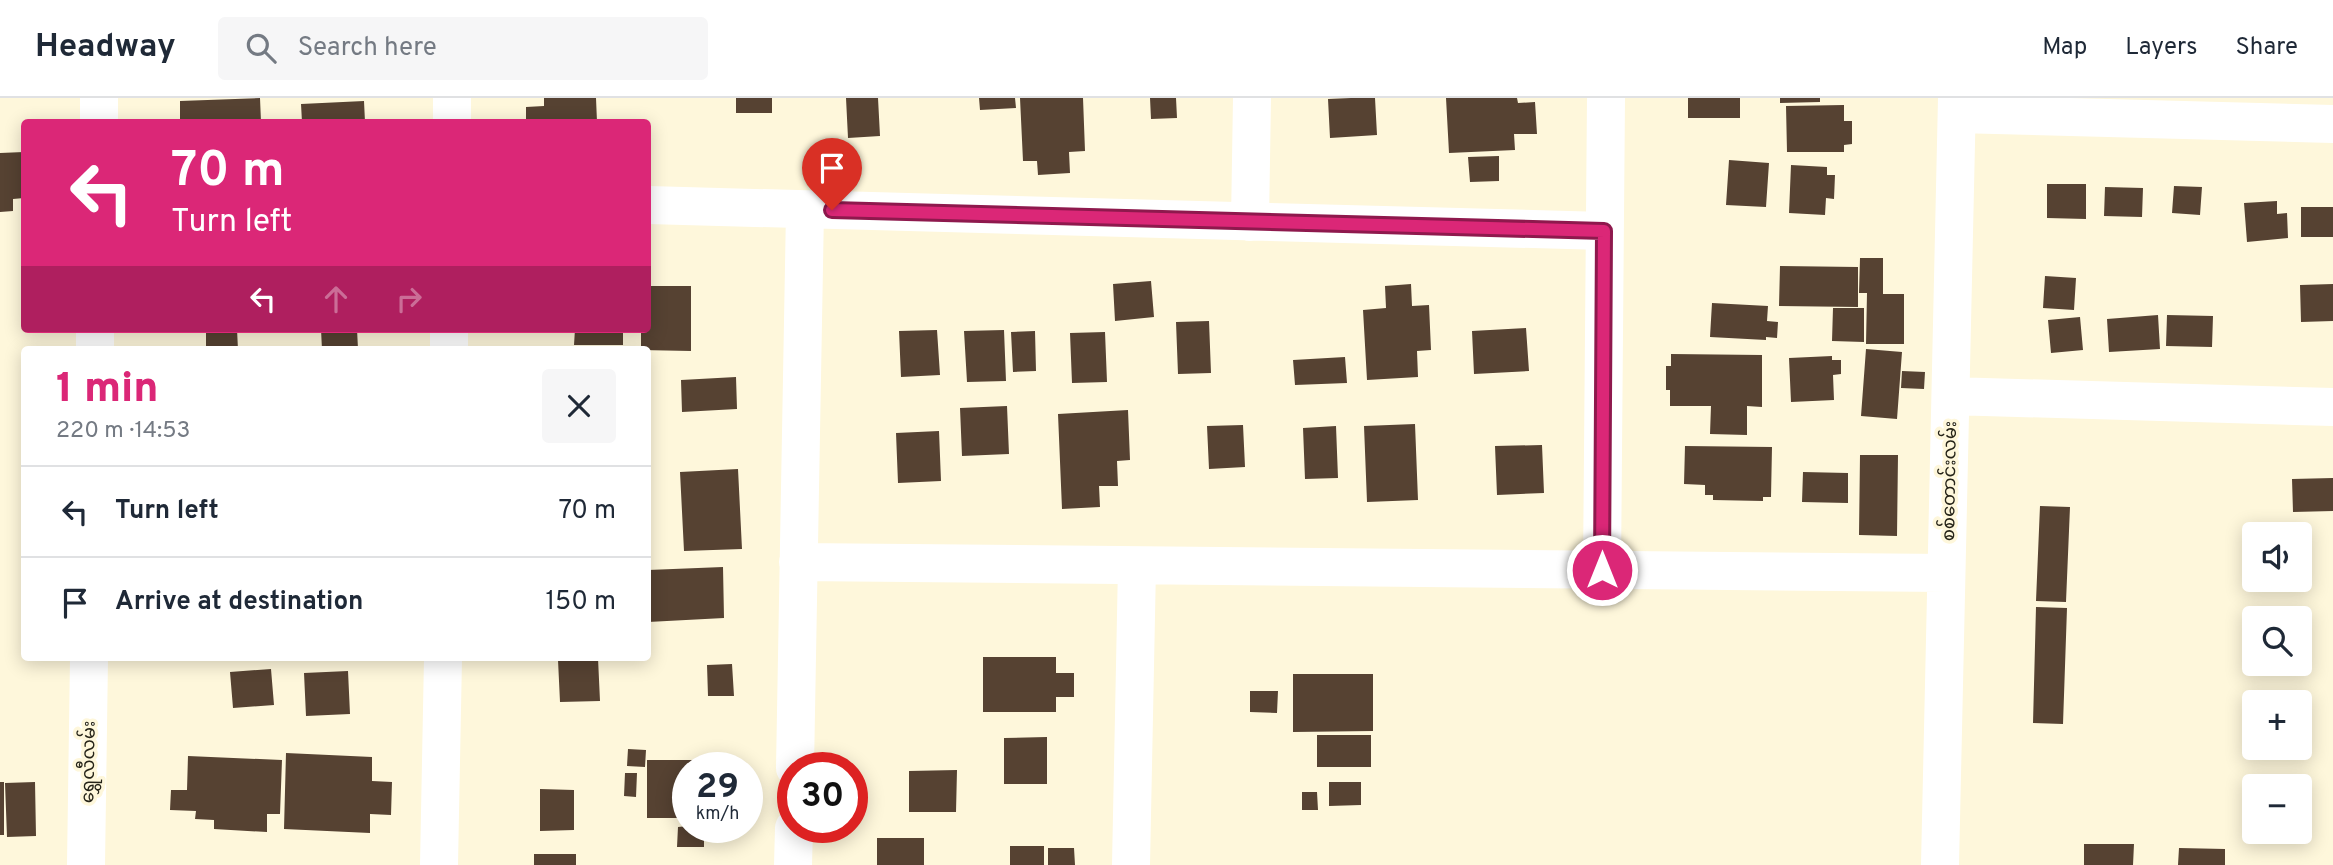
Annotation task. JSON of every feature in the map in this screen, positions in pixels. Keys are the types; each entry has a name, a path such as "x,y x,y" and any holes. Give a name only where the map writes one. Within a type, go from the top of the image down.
{"street":[{"path":"99,98 99,119"},
{"path":"452,98 452,119"},
{"path":"1250,222 1252,98"},
{"path":"1602,570 1606,98"},
{"path":"1957,106 2267,110 2333,124"},
{"name":"စစ်တောင်းလမ်း","path":"1940,865 1957,106"},
{"path":"651,205 1604,231"},
{"path":"795,752 805,209"},
{"path":"1951,396 2333,407"},
{"path":"798,562 1946,573"},
{"path":"1131,865 1137,566"},
{"name":"ရွှေလီလမ်း","path":"86,865 89,661"},
{"path":"439,865 443,661"},
{"path":"793,865 794,843"}],"building":[{"path":"260,98 261,119 180,119 180,101"},
{"path":"544,98 596,98 597,119 526,119 526,107 544,106"},
{"path":"736,98 772,98 772,113 736,113"},
{"path":"846,98 878,98 880,136 848,138"},
{"path":"979,98 1015,98 1016,108 980,110"},
{"path":"1020,98 1083,98 1085,151 1069,152 1070,173 1038,175 1037,161 1023,161"},
{"path":"1150,98 1176,98 1177,118 1151,119"},
{"path":"1375,98 1377,135 1330,138 1328,99"},
{"path":"1446,98 1517,98 1518,103 1535,102 1537,134 1514,134 1515,150 1449,153"},
{"path":"1688,98 1740,98 1740,118 1688,118"},
{"path":"1780,98 1820,98 1820,102 1780,103"},
{"path":"364,101 365,119 302,119 301,104"},
{"path":"1844,105 1844,121 1852,121 1852,144 1844,145 1844,152 1787,152 1786,106"},
{"path":"21,152 21,198 13,199 13,211 0,212 0,153"},
{"path":"1499,156 1499,181 1470,182 1468,157"},
{"path":"1729,160 1769,163 1766,207 1726,205"},
{"path":"1791,165 1827,167 1827,175 1835,175 1834,199 1826,198 1825,215 1789,213"},
{"path":"2047,184 2086,184 2086,219 2047,218"},
{"path":"2174,186 2202,187 2200,215 2172,213"},
{"path":"2105,187 2143,188 2142,217 2104,216"},
{"path":"2277,201 2277,214 2287,213 2288,238 2247,242 2244,203"},
{"path":"2301,207 2333,207 2333,237 2301,237"},
{"path":"1860,258 1883,258 1883,294 1904,294 1904,344 1866,344 1867,293 1859,293"},
{"path":"1780,266 1858,267 1858,307 1779,306"},
{"path":"2045,276 2076,278 2074,310 2043,308"},
{"path":"1151,281 1154,317 1115,321 1113,284"},
{"path":"1411,284 1412,306 1429,305 1431,350 1417,351 1418,377 1367,380 1363,310 1386,308 1385,286"},
{"path":"2333,284 2333,321 2301,322 2300,285"},
{"path":"651,286 691,286 691,351 651,350 651,346 641,346 641,333 651,333"},
{"path":"1712,303 1768,306 1767,321 1778,322 1777,338 1766,337 1766,340 1710,337"},
{"path":"1833,308 1864,308 1864,342 1832,341"},
{"path":"2158,315 2160,349 2109,352 2107,319"},
{"path":"2167,315 2213,316 2212,347 2166,346"},
{"path":"2080,317 2083,350 2051,353 2048,320"},
{"path":"1209,321 1211,373 1178,374 1176,322"},
{"path":"1526,328 1529,371 1474,374 1472,331"},
{"path":"937,330 940,375 901,377 899,331"},
{"path":"1004,330 1006,381 967,382 964,331"},
{"path":"1035,331 1036,371 1013,372 1011,332"},
{"path":"1105,332 1107,382 1072,383 1070,333"},
{"path":"206,333 237,333 238,346 206,346"},
{"path":"321,333 357,333 358,346 322,346"},
{"path":"575,333 623,333 623,345 574,345"},
{"path":"1866,349 1902,352 1897,419 1861,416"},
{"path":"1671,354 1762,355 1762,407 1747,406 1747,435 1710,434 1711,406 1670,406 1670,390 1666,390 1666,366 1671,366"},
{"path":"1832,356 1832,360 1841,360 1841,374 1833,375 1834,400 1791,402 1789,358"},
{"path":"1345,357 1347,383 1295,385 1293,360"},
{"path":"1902,371 1925,372 1924,389 1901,388"},
{"path":"736,377 737,409 682,412 681,380"},
{"path":"1007,406 1009,454 962,456 960,408"},
{"path":"1128,410 1130,460 1117,461 1118,486 1099,486 1100,507 1062,509 1058,414"},
{"path":"1415,424 1418,500 1367,502 1364,426"},
{"path":"1243,425 1245,467 1209,469 1207,426"},
{"path":"1336,426 1338,478 1305,479 1303,428"},
{"path":"939,431 941,481 898,483 896,433"},
{"path":"1542,445 1544,493 1497,495 1495,446"},
{"path":"1685,446 1772,447 1771,497 1763,497 1763,501 1713,500 1713,495 1705,495 1705,485 1684,484"},
{"path":"1860,455 1898,455 1897,536 1859,535"},
{"path":"738,469 742,549 684,551 680,472"},
{"path":"1803,472 1848,473 1848,503 1802,502"},
{"path":"2333,478 2333,511 2293,512 2292,479"},
{"path":"2040,506 2070,507 2066,602 2036,601"},
{"path":"723,567 724,618 651,622 651,570"},
{"path":"2036,607 2067,608 2063,724 2033,723"},
{"path":"983,657 1056,657 1056,673 1074,673 1074,697 1056,697 1056,712 983,712"},
{"path":"558,661 598,661 600,701 560,702"},
{"path":"732,664 734,696 708,696 707,665"},
{"path":"271,669 274,705 233,708 230,672"},
{"path":"348,671 350,714 306,716 304,673"},
{"path":"1293,674 1373,674 1373,731 1293,732"},
{"path":"1250,691 1278,691 1277,713 1250,712"},
{"path":"1317,735 1371,735 1371,767 1317,767"},
{"path":"1047,737 1047,784 1004,784 1004,738"},
{"path":"628,749 646,750 645,767 627,766"},
{"path":"286,753 372,757 372,781 392,782 391,815 370,814 370,833 284,829"},
{"path":"188,756 282,760 280,814 267,814 267,832 214,829 214,820 195,819 196,811 170,810 171,790 187,790"},
{"path":"647,760 672,760 672,818 647,818"},
{"path":"957,770 956,812 909,812 909,771"},
{"path":"625,773 637,773 636,797 624,796"},
{"path":"0,782 4,782 4,835 0,835"},
{"path":"35,782 36,836 7,837 5,783"},
{"path":"1329,782 1361,782 1361,805 1329,806"},
{"path":"540,789 574,790 574,830 540,831"},
{"path":"1302,792 1317,792 1318,810 1302,810"},
{"path":"877,838 924,838 924,865 877,865"},
{"path":"677,843 704,843 704,847 677,847"},
{"path":"2084,844 2134,844 2133,865 2084,865"},
{"path":"1010,846 1044,846 1044,865 1010,865"},
{"path":"1048,848 1074,848 1075,865 1048,865"},
{"path":"2179,848 2225,849 2225,865 2178,865"},
{"path":"534,854 576,854 576,865 534,865"}],"route":[{"path":"832,210 1604,231 1602,570"}]}
